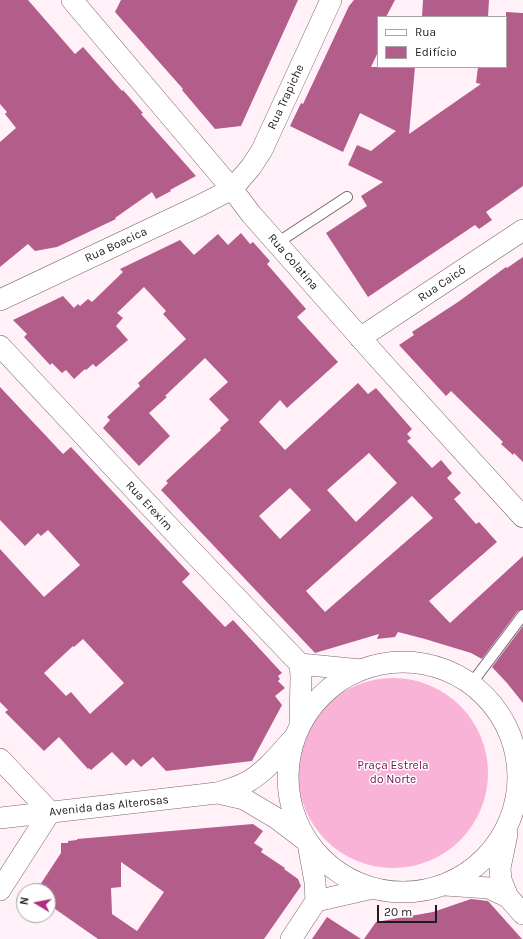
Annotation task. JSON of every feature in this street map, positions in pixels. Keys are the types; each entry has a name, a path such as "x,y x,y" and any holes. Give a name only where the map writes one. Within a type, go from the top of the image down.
{"street":[{"name":"Rua Colatina","path":"72,0 232,189 251,214 360,338 523,517"},
{"name":"Rua Trapiche","path":"232,189 251,167 262,150 331,0"},
{"name":"Rua Boacica","path":"0,300 232,189"},
{"name":"Rua Caicó","path":"360,338 523,230"},
{"name":"Rua Erexim","path":"0,346 300,664"},
{"path":"510,819 500,839 489,854 475,868 445,885 423,891 404,893 367,887 349,879 333,869 319,856 308,842 298,824 292,806 289,788 291,750 306,715 318,699 332,686 361,670 384,663 402,661 421,663 446,670 471,684 487,698 499,713 508,730 514,748 518,766 518,786 500,868 500,880 508,897 523,914"},
{"path":"298,731 301,676 300,664 361,670"},
{"name":"Avenida das Alterosas","path":"0,818 217,793 235,788 264,771 298,731"},
{"path":"0,759 50,812 0,890"},
{"name":"Avenida das Alterosas","path":"217,793 244,799 276,818 308,842"},
{"path":"291,939 316,901 315,882 308,842"},
{"path":"445,885 489,888 508,897"},
{"path":"316,901 373,888"}],"lane":[{"path":"277,243 347,196"},
{"path":"471,684 523,615"}],"green space":[{"name":"Praça Estrela do Norte","path":"384,678 402,678 421,682 438,689 453,699 467,713 477,728 484,745 488,764 488,782 484,801 477,818 467,833 453,847 438,857 421,864 402,868 384,868 365,864 348,857 333,847 319,833 309,818 302,801 298,782 298,764 302,745 309,728 319,713 333,699 348,689 365,682"}],"building":[{"path":"0,0 28,0 75,54 83,47 122,91 123,90 143,113 141,114 196,176 156,199 152,192 115,218 116,219 57,247 35,251 28,244 0,267 0,142 16,128 5,114 7,112 0,104"},
{"path":"121,0 298,0 241,126 215,129 182,90 183,89 115,12"},
{"path":"354,0 395,0 387,16 377,16 377,54 371,67 415,68 409,134 481,84 476,83 478,68 507,68 506,12 523,13 523,186 486,212 492,220 479,229 475,225 368,297 326,233 367,206 361,196 383,182 348,165 357,145 371,151 396,131 360,113 343,152 290,126 301,103 303,104 349,6"},
{"path":"423,0 489,0 488,16 422,16"},
{"path":"241,233 250,244 253,242 270,261 267,264 306,309 297,317 338,362 287,408 280,400 259,422 285,450 358,383 368,394 376,388 412,429 407,434 411,438 407,441 432,468 441,460 452,473 447,478 461,493 454,499 476,524 479,522 497,542 429,601 450,623 523,556 523,609 518,611 482,659 471,653 398,632 395,637 377,639 379,634 315,653 161,490 168,483 166,481 221,430 220,428 229,420 209,399 228,382 205,358 149,413 170,436 139,466 103,428 110,420 107,417 140,386 138,383 186,339 163,314 166,311 144,287 117,313 123,318 116,326 128,340 96,367 93,364 74,379 66,370 62,373 52,363 50,365 24,337 27,334 13,320 63,296 74,308 78,304 80,306 88,299 92,302 123,272 120,269 180,240 194,255 218,234 228,245","holes":["369,453 397,483 356,522 327,490","290,488 311,510 280,539 259,516","412,496 433,518 325,612 306,591"]},
{"path":"523,257 523,462 514,453 513,455 501,444 503,442 451,391 446,396 399,345 414,335 412,332 458,302 506,267 507,268"},
{"path":"0,387 63,454 71,447 190,574 182,582 225,627 233,620 282,673 278,676 280,679 278,681 285,688 275,696 282,705 252,761 166,771 153,757 141,767 133,759 126,766 112,752 91,770 89,768 88,769 59,737 44,751 5,712 8,710 0,702 0,549 44,597 80,565 48,530 41,536 38,533 25,546 0,520","holes":["83,639 124,683 90,714 71,692 66,696 44,673 73,646 74,647"]},
{"path":"523,626 523,703 492,667"},
{"path":"253,824 263,831 254,843 263,849 261,852 285,868 284,869 298,879 301,886 264,939 98,939 56,910 56,883 41,883 61,853 61,843 68,843 68,841","holes":["121,862 164,892 137,931 112,914 111,888 121,887"]},
{"path":"471,899 488,901 522,939 364,939 376,922 433,912"},
{"path":"327,917 361,939 312,939"}]}
